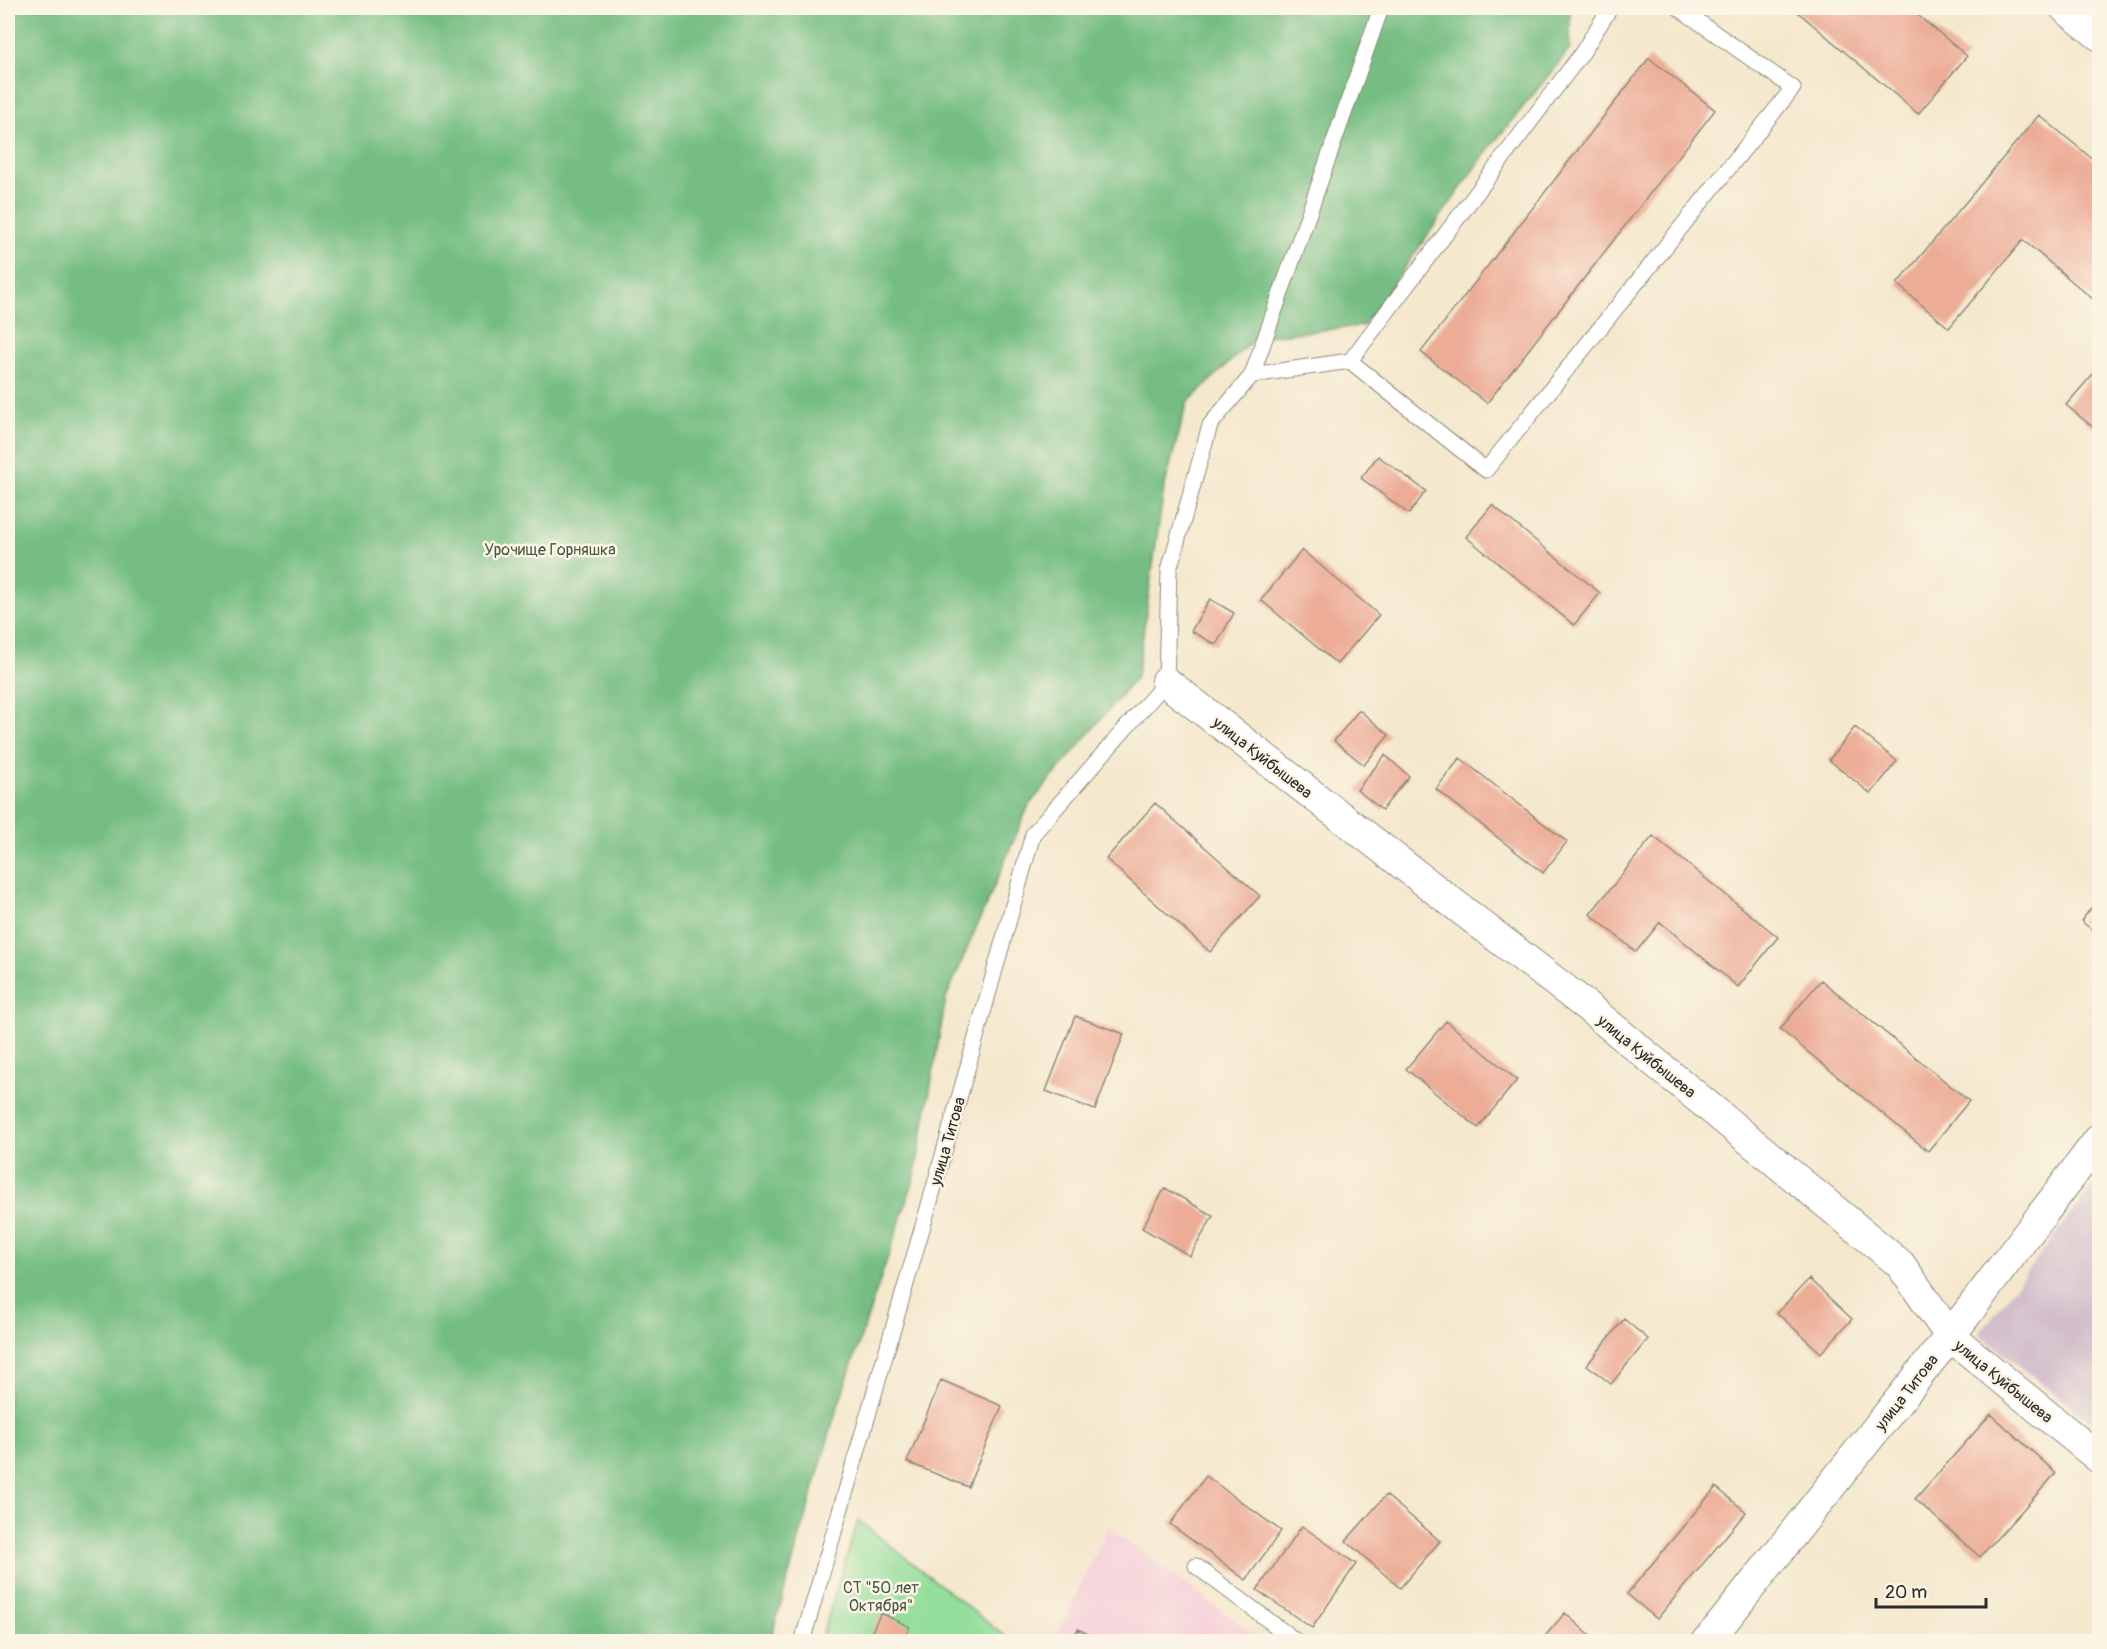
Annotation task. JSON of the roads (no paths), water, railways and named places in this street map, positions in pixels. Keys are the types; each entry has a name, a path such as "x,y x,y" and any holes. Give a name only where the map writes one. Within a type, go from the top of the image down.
{"street":[{"path":"2065,8 2100,36"},
{"name":"улица Куйбышева","path":"1166,682 1584,1004 1900,1264 1950,1336 2100,1459"},
{"name":"улица Титова","path":"1707,1641 1950,1336 2100,1138"}],"lane":[{"path":"1166,682 1169,570 1210,425 1252,375 1381,8"},
{"path":"1252,375 1350,361 1582,53 1610,8"},
{"path":"1350,361 1486,470 1793,88 1679,8"},
{"name":"улица Титова","path":"802,1641 932,1198 1033,834 1166,682"},
{"path":"1196,1566 1297,1641"}],"park label":[{"name":"Урочище Горняшка","path":"550,549"},
{"name":"СТ \"50 лет Октября\"","path":"881,1596"}]}
